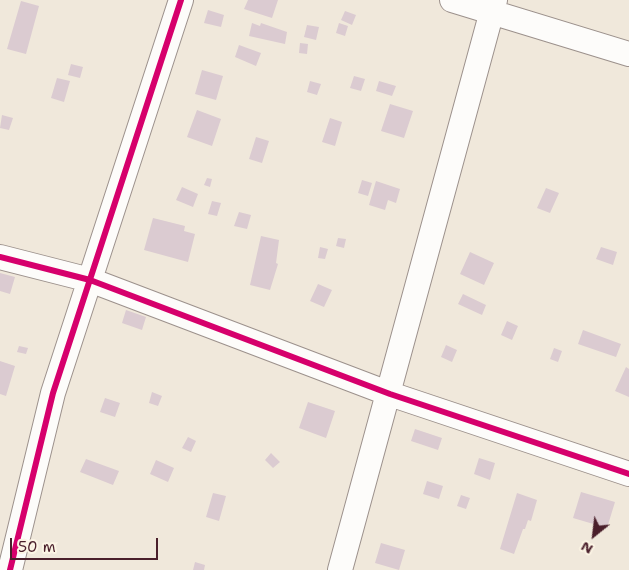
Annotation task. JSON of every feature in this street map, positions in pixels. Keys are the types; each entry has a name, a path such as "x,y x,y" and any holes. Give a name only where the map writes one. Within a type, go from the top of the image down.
{"street":[{"path":"10,570 53,393 180,0"},
{"path":"452,0 494,6 629,54"},
{"path":"340,570 390,394 494,6"},
{"path":"0,257 90,280 390,394 629,474"}],"building":[{"path":"248,0 278,0 272,18 244,9"},
{"path":"21,1 39,6 26,54 7,49"},
{"path":"208,10 224,15 221,27 204,23"},
{"path":"345,11 356,15 352,25 341,20"},
{"path":"252,23 260,26 261,23 287,32 285,44 249,36"},
{"path":"339,23 348,26 345,36 336,33"},
{"path":"307,25 319,27 316,40 304,37"},
{"path":"300,43 308,44 307,54 299,53"},
{"path":"239,45 261,53 256,66 235,57"},
{"path":"71,64 83,67 80,78 68,75"},
{"path":"202,70 223,76 216,100 195,94"},
{"path":"354,76 365,79 361,91 350,88"},
{"path":"57,78 70,81 64,102 51,98"},
{"path":"310,81 321,84 317,95 307,92"},
{"path":"379,81 396,86 392,96 376,91"},
{"path":"390,104 413,111 404,138 381,131"},
{"path":"197,110 221,119 212,146 187,137"},
{"path":"2,115 13,118 9,130 0,128"},
{"path":"330,118 342,122 335,146 322,142"},
{"path":"256,137 269,141 262,163 249,159"},
{"path":"207,178 212,179 210,187 204,185"},
{"path":"362,180 372,183 368,196 358,193"},
{"path":"376,181 400,189 396,203 388,200 385,210 369,205"},
{"path":"182,187 198,194 193,207 176,200"},
{"path":"546,188 559,193 550,213 537,208"},
{"path":"212,201 221,203 217,216 208,214"},
{"path":"239,212 251,215 247,229 234,226"},
{"path":"153,218 185,226 184,231 195,234 188,262 144,250"},
{"path":"261,236 279,240 276,263 278,264 270,290 250,285"},
{"path":"338,238 346,239 344,248 336,246"},
{"path":"320,247 328,249 325,259 318,258"},
{"path":"601,247 617,252 613,265 596,259"},
{"path":"470,252 494,263 484,285 460,274"},
{"path":"0,273 15,277 10,294 0,291"},
{"path":"318,284 332,290 324,307 310,301"},
{"path":"463,294 486,305 482,315 458,304"},
{"path":"126,310 146,317 142,330 122,323"},
{"path":"507,321 518,326 512,340 501,335"},
{"path":"583,330 621,344 616,357 578,344"},
{"path":"446,345 457,350 452,362 441,357"},
{"path":"19,346 28,348 26,354 17,352"},
{"path":"554,348 562,351 558,362 550,359"},
{"path":"0,361 15,366 6,396 0,394"},
{"path":"626,367 629,369 629,397 615,391"},
{"path":"152,392 162,396 158,406 149,403"},
{"path":"105,398 120,403 115,417 100,412"},
{"path":"308,402 335,411 326,438 299,428"},
{"path":"415,429 442,438 438,450 411,441"},
{"path":"188,437 196,441 191,452 182,448"},
{"path":"271,453 280,462 273,468 265,460"},
{"path":"479,458 495,463 490,480 474,474"},
{"path":"86,459 119,471 113,485 80,472"},
{"path":"156,460 174,468 168,482 150,474"},
{"path":"427,481 443,486 439,499 423,494"},
{"path":"581,492 615,502 607,528 573,518"},
{"path":"213,493 226,496 219,521 206,517"},
{"path":"517,493 537,500 531,521 528,520 525,529 523,529 514,554 500,549"},
{"path":"461,495 470,498 466,509 457,506"},
{"path":"381,543 405,550 399,570 375,563"},
{"path":"195,562 205,565 204,570 193,570"}],"cycle path":[{"path":"10,570 53,393 181,0"},
{"path":"0,257 90,280 390,394 629,474"}]}
